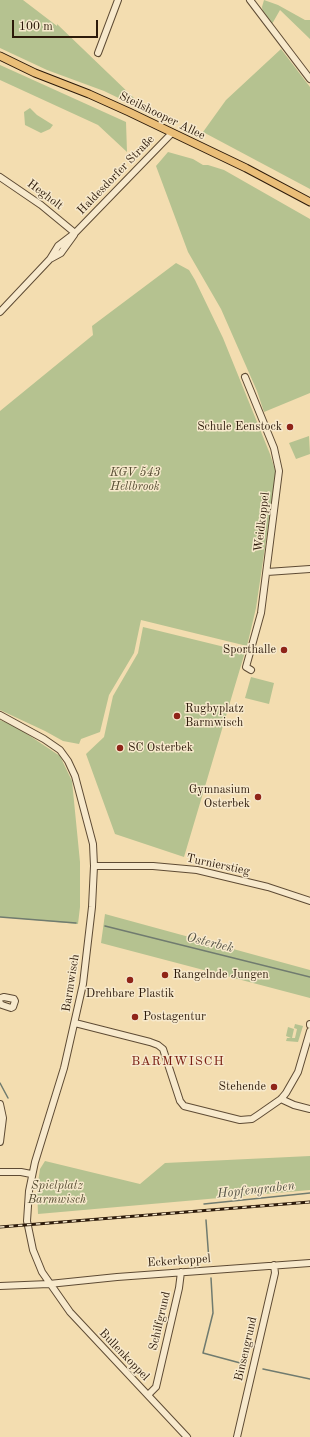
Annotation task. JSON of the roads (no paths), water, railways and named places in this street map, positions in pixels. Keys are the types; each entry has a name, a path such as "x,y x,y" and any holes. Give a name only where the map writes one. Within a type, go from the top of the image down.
{"main road":[{"name":"Steilshooper Allee","path":"0,56 41,75 104,100 246,168 310,202"}],"street":[{"path":"98,53 118,0"},
{"path":"250,0 256,2 310,79"},
{"name":"Haldesdorfer Straße","path":"0,312 50,259 58,246 75,233 172,133"},
{"name":"Hegholt","path":"0,177 41,205 75,233"},
{"name":"Weidkoppel","path":"245,377 274,448 279,471 261,613 246,667 251,670"},
{"path":"267,572 310,569"},
{"name":"Barmwisch","path":"0,715 44,738 60,750 68,761 75,776 93,844 94,866 89,940 84,984 64,1068 32,1174 27,1206 29,1234 38,1264 49,1284"},
{"name":"Turnierstieg","path":"94,866 153,866 197,870 268,887 310,901"},
{"path":"0,998 4,996 14,999 15,1001 13,1007 11,1008 0,1003"},
{"path":"75,1023 158,1045 163,1049 180,1101 184,1106 240,1120 252,1118 281,1099 290,1087 298,1072 310,1031"},
{"path":"281,1099 294,1105 310,1109"},
{"path":"0,1104 3,1118 0,1142"},
{"path":"0,1172 21,1172 32,1174"},
{"name":"Eckerkoppel","path":"0,1286 49,1284 310,1262"},
{"name":"Binsengrund","path":"237,1437 275,1274 274,1265"},
{"name":"Schilfgrund","path":"148,1395 156,1387 179,1288 181,1272"},
{"name":"Bullenkoppel","path":"49,1284 74,1317 187,1437"}],"waterway":[{"name":"Osterbek","path":"0,917 76,923"},
{"name":"Osterbek","path":"105,926 310,977"},
{"path":"0,1083 8,1098"},
{"name":"Hopfengraben","path":"204,1204 310,1193"},
{"name":"Hopfengraben","path":"206,1220 209,1261"},
{"name":"Hopfengraben","path":"211,1278 213,1313 203,1353 244,1364"},
{"name":"Hopfengraben","path":"263,1369 310,1379"}],"railway":[{"path":"0,1227 310,1202"}],"place":[{"name":"Schule Eenstock","path":"290,427"},
{"name":"Sporthalle","path":"284,650"},
{"name":"Rugbyplatz Barmwisch","path":"177,716"},
{"name":"SC Osterbek","path":"120,748"},
{"name":"Gymnasium Osterbek","path":"258,797"},
{"name":"Rangelnde Jungen","path":"165,975"},
{"name":"Drehbare Plastik","path":"130,980"},
{"name":"Postagentur","path":"135,1017"},
{"name":"Stehende","path":"274,1087"}],"district":[{"name":"BARMWISCH","path":"178,1062"}],"park label":[{"name":"KGV 543 Hellbrook","path":"135,480"},
{"name":"Spielplatz Barmwisch","path":"57,1193"}]}
